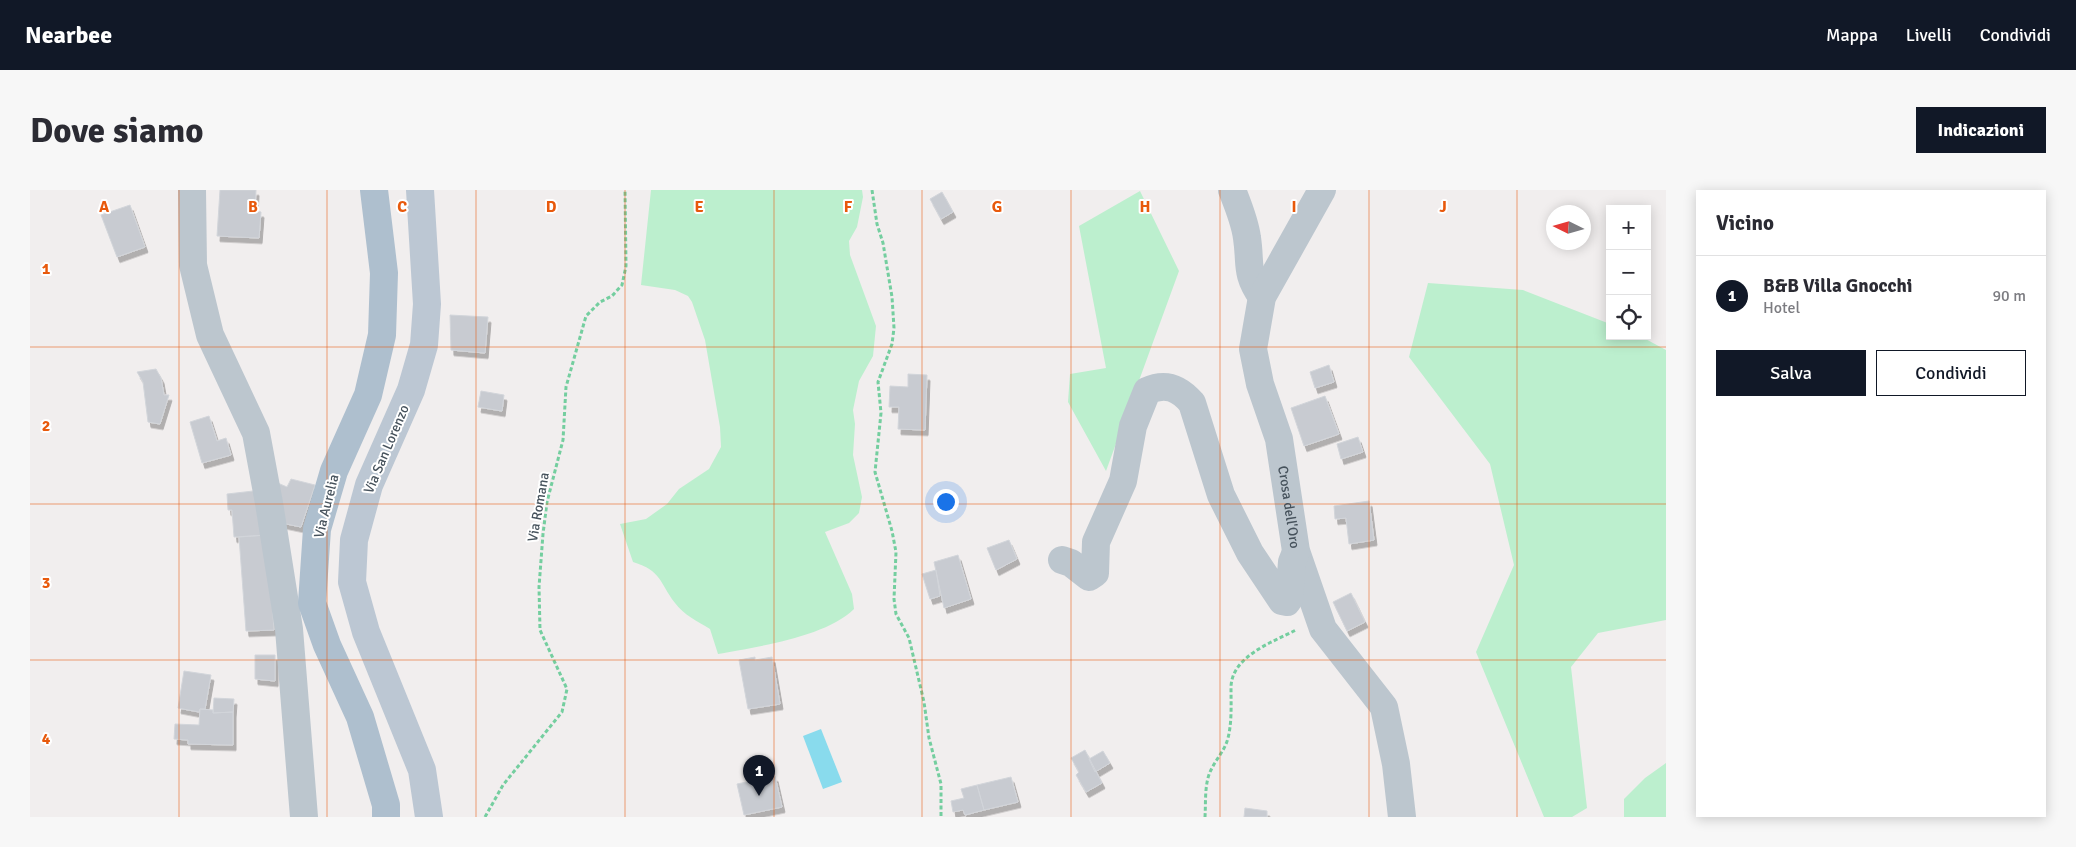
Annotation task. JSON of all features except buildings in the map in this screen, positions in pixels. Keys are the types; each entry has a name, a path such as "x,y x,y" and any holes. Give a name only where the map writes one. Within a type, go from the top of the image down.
{"main road":[{"name":"Via Aurelia","path":"374,190 384,273 382,335 368,396 334,471 317,529 312,602 317,620 360,718 386,804 386,817"},
{"name":"Via San Lorenzo","path":"420,190 424,225 427,304 424,346 411,390 369,486 354,540 352,582 366,632 422,770 429,817"}],"street":[{"path":"192,190 193,264 210,335 256,433 289,629 304,817"},
{"path":"1232,190 1247,238 1247,257 1251,278 1262,297"},
{"name":"Crosa dell'Oro","path":"1322,190 1262,297 1253,349 1260,384 1279,439 1296,551 1322,629 1384,707 1396,764 1402,817"},
{"path":"1062,560 1071,563 1089,577 1095,574 1096,542 1123,482 1133,426 1147,391 1158,386 1171,387 1183,392 1192,403 1221,495 1250,553 1282,601 1287,602 1288,599 1292,562 1296,551"},
{"path":"289,629 317,620"}],"path":[{"name":"Via Romana","path":"485,817 503,785 562,712 567,689 540,630 539,587 542,534 547,502 563,440 566,387 583,325 586,316 600,302 612,296 622,285 626,266 625,190"},
{"path":"872,190 892,297 894,328 892,344 878,382 881,414 875,472 896,552 894,599 896,614 909,638 924,702 929,738 941,784 941,817"},
{"path":"1205,817 1207,780 1212,766 1220,757 1228,738 1232,704 1230,686 1239,666 1264,647 1320,620"}],"green space":[{"path":"651,190 862,190 863,197 857,227 849,241 850,255 876,326 873,356 859,381 853,410 855,424 853,455 862,497 859,513 849,523 825,532 852,594 854,609 842,619 809,634 718,654 710,629 682,611 655,573 633,562 620,524 646,519 667,504 679,489 709,469 721,447 720,427 705,340 692,302 688,296 675,290 641,285"},
{"path":"1140,191 1179,271 1106,471 1068,402 1070,374 1106,368 1079,226"},
{"path":"1428,283 1523,290 1606,322 1606,340 1647,340 1666,350 1666,620 1598,633 1571,667 1587,808 1572,817 1544,817 1476,652 1514,565 1490,464 1409,357"},
{"path":"1666,763 1666,817 1624,817 1624,799 1645,778"}],"water":[{"path":"821,729 842,782 823,789 803,736"}],"place":[{"name":"B&B Villa Gnocchi","path":"759,796"}]}
